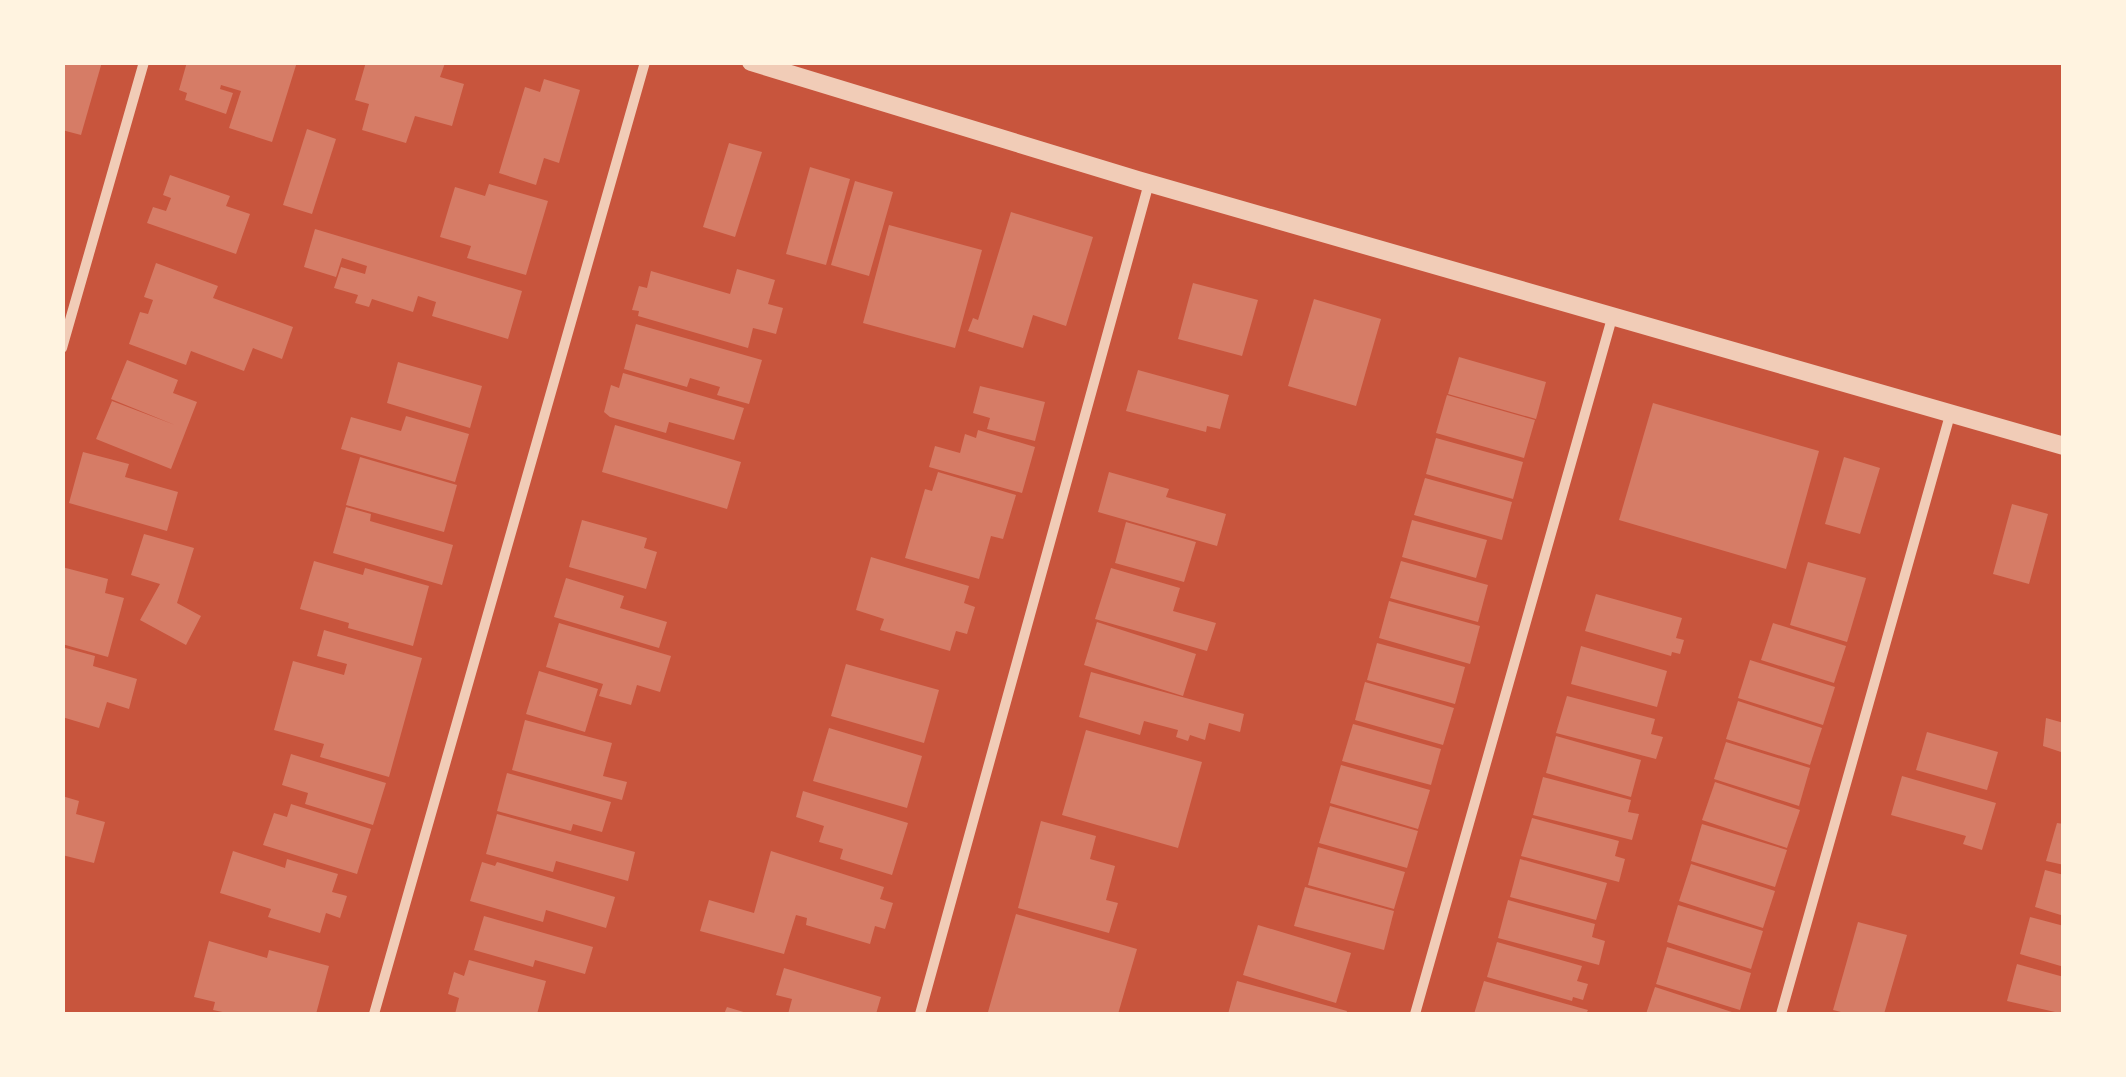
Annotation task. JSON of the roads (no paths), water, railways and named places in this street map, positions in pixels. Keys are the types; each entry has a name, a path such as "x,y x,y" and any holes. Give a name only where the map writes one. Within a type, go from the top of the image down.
{"street":[{"path":"62,348 144,62"},
{"path":"374,1014 644,62"},
{"path":"751,62 1149,183 2064,446"},
{"path":"920,1014 1149,183"},
{"path":"1414,1014 1612,318"},
{"path":"1781,1014 1950,415"}]}
